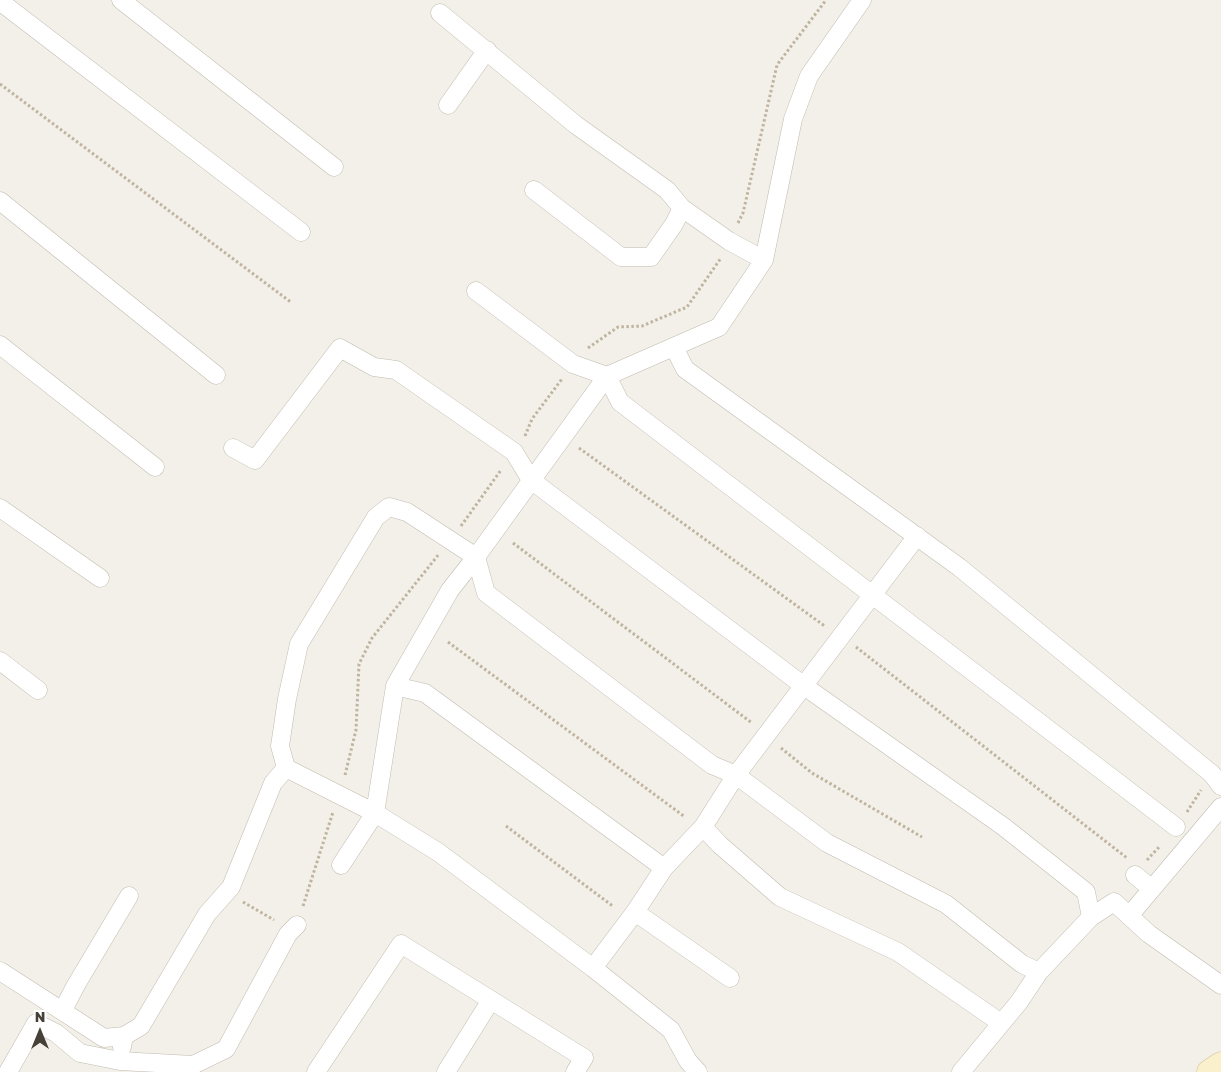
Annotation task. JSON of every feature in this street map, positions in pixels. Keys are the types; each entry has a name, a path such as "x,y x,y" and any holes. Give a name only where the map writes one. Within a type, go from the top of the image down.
{"main road":[{"path":"1209,1072 1221,1064"}],"street":[{"path":"122,0 334,167"},
{"path":"341,865 375,813 395,686 450,590 607,376 719,327 764,260 793,119 809,76 862,0"},
{"path":"2,3 301,232"},
{"path":"440,13 576,125 667,190 682,208 729,241 764,260"},
{"path":"448,105 487,50"},
{"path":"534,190 621,257 651,257 674,224 682,208"},
{"path":"0,201 216,375"},
{"path":"476,291 573,364 607,376 620,402 1176,827"},
{"path":"0,345 155,467"},
{"path":"674,347 685,369 960,567 1212,774 1221,786"},
{"path":"232,448 256,460 340,348 374,367 396,370 514,452 531,480 804,686 1004,827 1086,892 1091,916"},
{"path":"698,1072 688,1062 671,1030 593,968 438,852 375,813 286,768 280,746 287,699 299,644 376,517 389,507 407,512 476,557 486,593 712,765 736,775 827,843 946,904 1022,964 1039,972"},
{"path":"0,508 100,578"},
{"path":"593,968 636,912 664,868 703,827 736,775 917,536"},
{"path":"0,661 38,690"},
{"path":"395,686 425,693 664,868"},
{"path":"0,971 104,1038 124,1036 141,1026 207,914 231,887 273,783 286,768"},
{"path":"1129,916 1221,808"},
{"path":"703,827 720,845 780,896 898,952 1001,1023"},
{"path":"1135,875 1152,889"},
{"path":"63,1010 129,896"},
{"path":"961,1072 1018,1002 1039,972 1091,916 1114,902 1149,934 1221,985"},
{"path":"636,912 730,978"},
{"path":"8,1072 36,1023 56,1033 80,1053 120,1061 193,1065 226,1048 288,934 297,925"},
{"path":"316,1072 401,944 584,1058 575,1072"},
{"path":"446,1072 491,1000"},
{"path":"120,1061 124,1036"}],"path":[{"path":"0,84 292,303"},
{"path":"580,448 840,638 1140,868 1135,875"},
{"path":"513,543 767,734 812,773 922,837"},
{"path":"448,642 690,821 703,827"},
{"path":"506,826 618,910 636,912"},
{"path":"226,892 282,924 297,925"}]}
